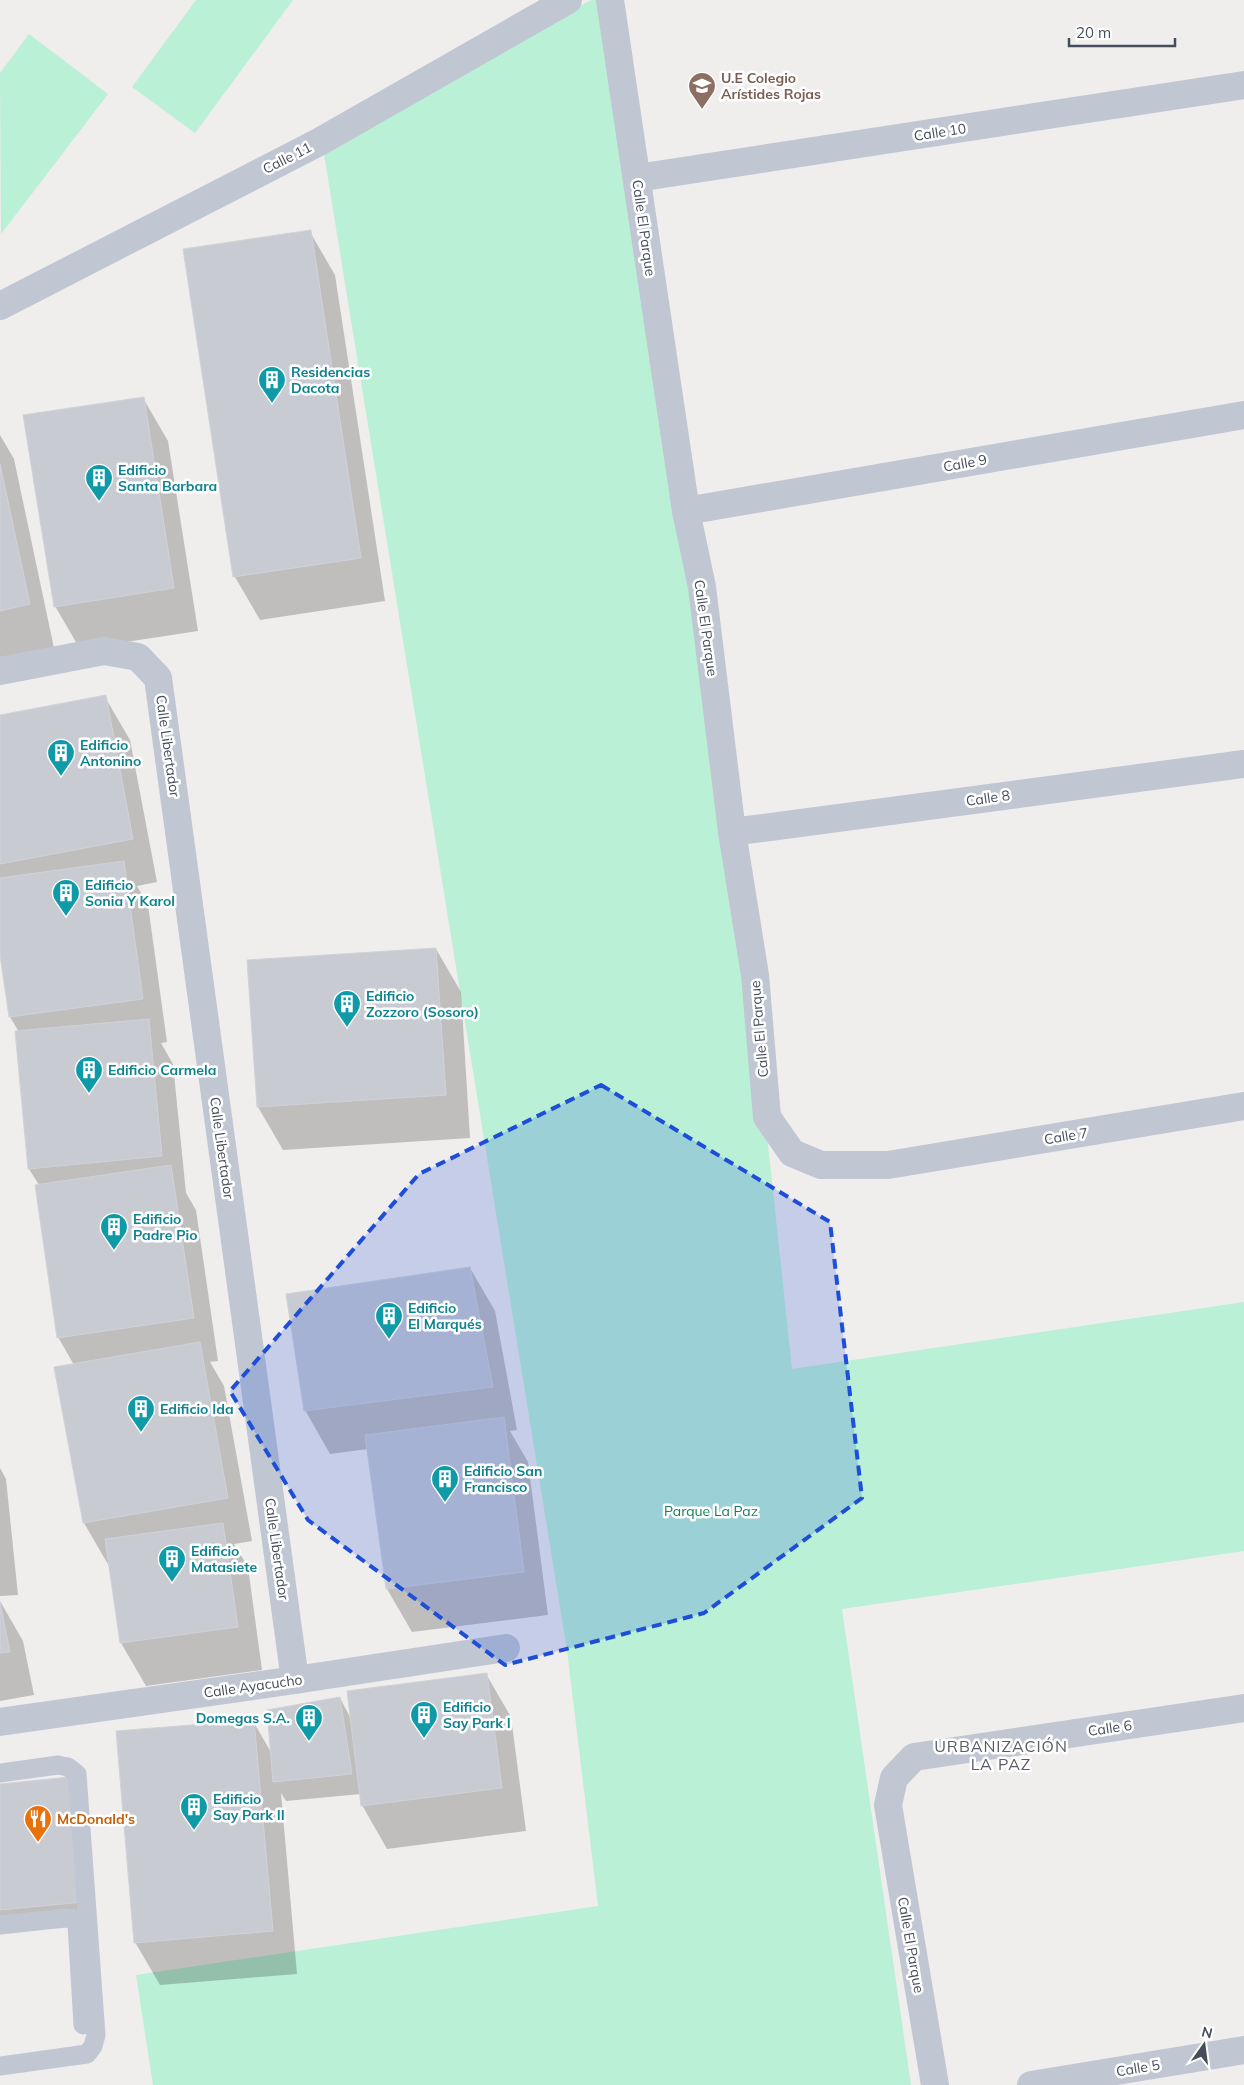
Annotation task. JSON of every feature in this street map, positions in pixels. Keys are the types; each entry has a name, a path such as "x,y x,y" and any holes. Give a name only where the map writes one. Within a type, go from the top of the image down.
{"street":[{"name":"Calle 11","path":"0,306 318,142 568,0"},
{"name":"Calle El Parque","path":"610,0 686,511 702,587 732,832 755,975 767,1117 792,1153 821,1165 888,1165"},
{"name":"Calle 10","path":"637,178 1244,85"},
{"name":"Calle 9","path":"686,511 1244,415"},
{"name":"Calle Libertador","path":"0,671 104,651 138,657 158,678 295,1680"},
{"name":"Calle 8","path":"732,832 1244,764"},
{"name":"Calle 7","path":"888,1165 1244,1106"},
{"name":"Calle Ayacucho","path":"0,1722 506,1648"},
{"name":"Calle 6","path":"888,1806 894,1778 914,1757 1244,1708"},
{"name":"Calle El Parque","path":"888,1806 934,2085"},
{"name":"Calle 5","path":"1031,2085 1244,2050"}],"lane":[{"path":"0,1773 58,1765 68,1767 76,1774 96,2035 93,2046 87,2054 0,2066"},
{"path":"0,1925 65,1918 73,1919 77,1925 83,2034 81,2040 76,2045 0,2053"}],"highlighted area":[{"path":"601,1085 830,1222 862,1498 704,1613 505,1665 308,1520 230,1391 419,1174"}],"green space":[{"path":"196,0 293,0 195,133 132,87"},
{"name":"Parque La Paz","path":"591,0 605,0 750,975 792,1369 1244,1302 1244,1551 842,1609 911,2085 153,2085 136,1975 598,1906 567,1650 324,154"},
{"path":"29,34 108,94 1,234 0,73"}],"building":[{"name":"Residencias Dacota","path":"311,230 361,558 233,577 183,249"},
{"name":"Edificio Santa Barbara","path":"144,397 174,588 54,607 23,415"},
{"path":"0,464 30,604 0,611"},
{"name":"Edificio Antonino","path":"106,695 133,839 0,864 0,715"},
{"name":"Edificio Sonia Y Karol","path":"124,861 143,999 9,1017 0,955 0,878"},
{"name":"Edificio Zozzoro (Sosoro)","path":"436,948 446,1095 257,1107 247,960"},
{"name":"Edificio Carmela","path":"149,1019 162,1156 28,1169 15,1031"},
{"name":"Edificio Padre Pio","path":"171,1165 194,1318 57,1338 35,1185"},
{"name":"Edificio El Marqués","path":"470,1267 493,1387 304,1411 286,1294"},
{"name":"Edificio Ida","path":"200,1342 228,1498 83,1523 54,1367"},
{"name":"Edificio San Francisco","path":"504,1417 524,1572 386,1589 365,1435"},
{"name":"Edificio Matasiete","path":"223,1523 238,1627 120,1643 105,1539"},
{"path":"0,1602 10,1652 0,1653"},
{"name":"Edificio Say Park I","path":"487,1673 502,1788 361,1806 347,1691"},
{"name":"Domegas S.A.","path":"340,1697 352,1774 273,1782 267,1710"},
{"name":"Edificio Say Park II","path":"254,1720 273,1931 134,1943 116,1731"},
{"name":"McDonald's","path":"69,1777 83,1902 0,1910 0,1784"}],"place":[{"name":"U.E Colegio Arístides Rojas","path":"702,110"},
{"name":"Residencias Dacota","path":"272,404"},
{"name":"Edificio Santa Barbara","path":"99,502"},
{"name":"Edificio Antonino","path":"61,777"},
{"name":"Edificio Sonia Y Karol","path":"66,917"},
{"name":"Edificio Zozzoro (Sosoro)","path":"347,1028"},
{"name":"Edificio Carmela","path":"89,1094"},
{"name":"Edificio Padre Pio","path":"114,1251"},
{"name":"Edificio El Marqués","path":"389,1340"},
{"name":"Edificio Ida","path":"141,1433"},
{"name":"Edificio San Francisco","path":"445,1503"},
{"name":"Edificio Matasiete","path":"172,1583"},
{"name":"Edificio Say Park I","path":"424,1739"},
{"name":"Domegas S.A.","path":"309,1742"},
{"name":"Edificio Say Park II","path":"194,1831"},
{"name":"McDonald's","path":"38,1843"}],"district":[{"name":"URBANIZACIÓN LA PAZ","path":"1001,1755"}]}
